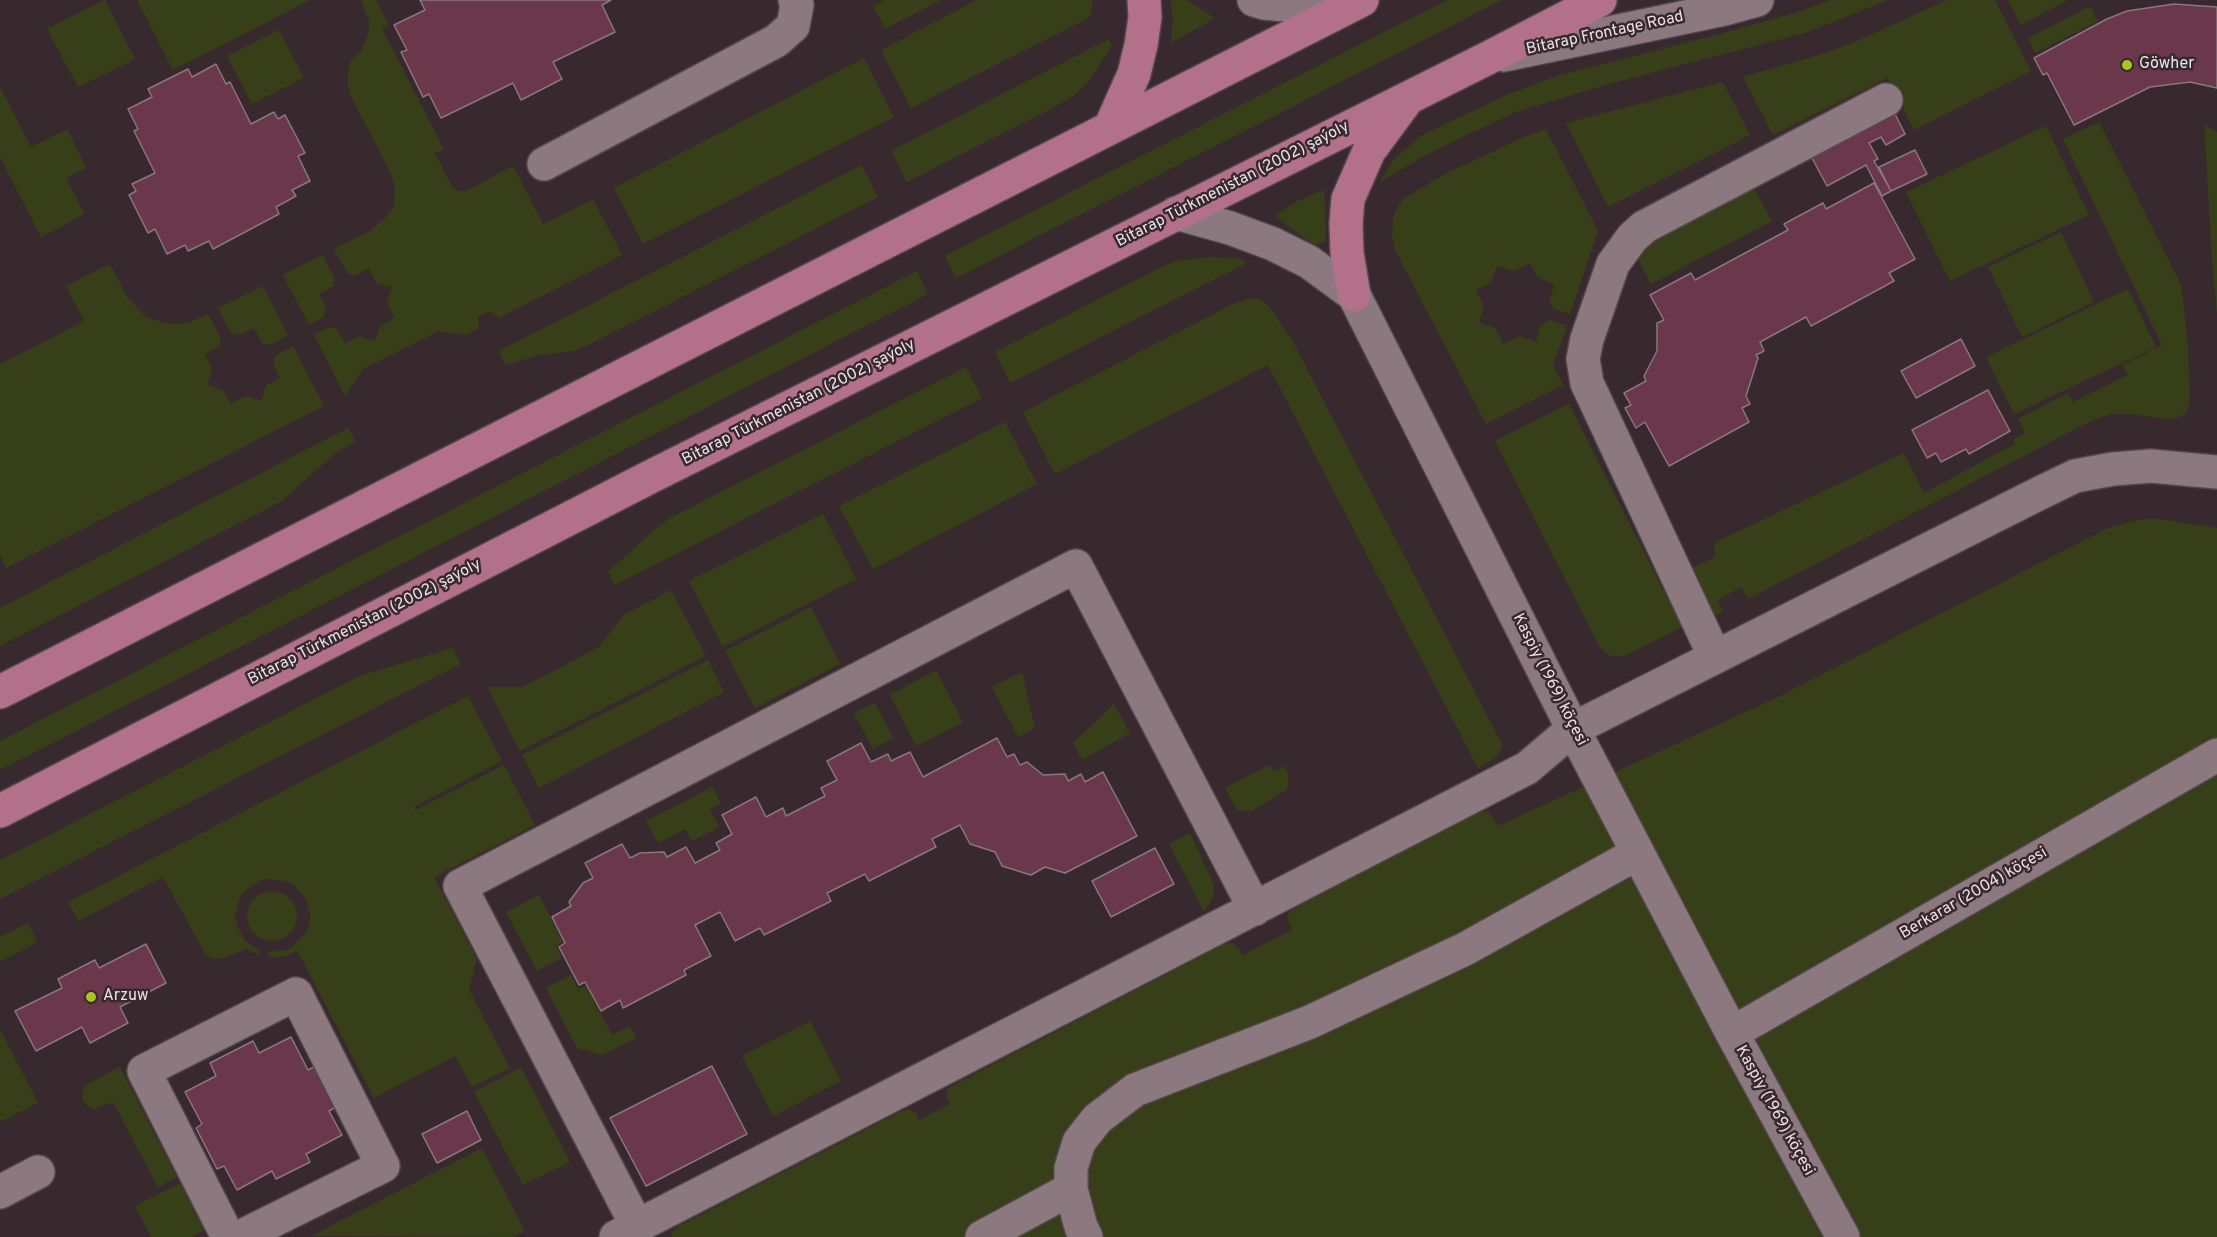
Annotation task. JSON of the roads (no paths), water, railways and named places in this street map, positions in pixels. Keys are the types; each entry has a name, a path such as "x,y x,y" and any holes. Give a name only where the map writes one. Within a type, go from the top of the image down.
{"main road":[{"path":"1110,128 1134,74 1145,17 1144,0"},
{"name":"Bitarap Türkmenistan (2002) şaýoly","path":"0,811 652,476 1600,0"},
{"path":"0,693 1352,5"},
{"path":"1354,295 1347,253 1348,199 1369,151 1409,97"}],"street":[{"path":"544,164 776,41 793,26 797,5 795,0"},
{"path":"1254,0 1264,3 1352,5"},
{"name":"Bitarap Frontage Road","path":"1488,58 1724,9 1757,0"},
{"path":"1715,657 1587,383 1583,358 1587,339 1613,264 1632,238 1644,227 1886,100"},
{"name":"Kaspiy (1969) köçesi","path":"1176,213 1230,228 1273,244 1309,262 1354,295 1573,729 1732,1033 1843,1237"},
{"path":"1255,909 1076,566 460,886 626,1232 1255,909 1527,768 1573,729 2075,476 2112,469 2151,466 2217,472"},
{"name":"Berkarar (2004) köçesi","path":"1732,1033 2217,755"},
{"path":"1086,1237 1071,1189 1071,1168 1079,1142 1097,1119 1135,1090 1320,1017 1465,949 1638,853"},
{"path":"228,1237 144,1071 296,994 382,1166 240,1237"},
{"path":"0,1192 38,1172"},
{"path":"982,1237 1071,1189"}],"place":[{"name":"Göwher","path":"2127,65"},
{"name":"Arzuw","path":"91,997"}]}
